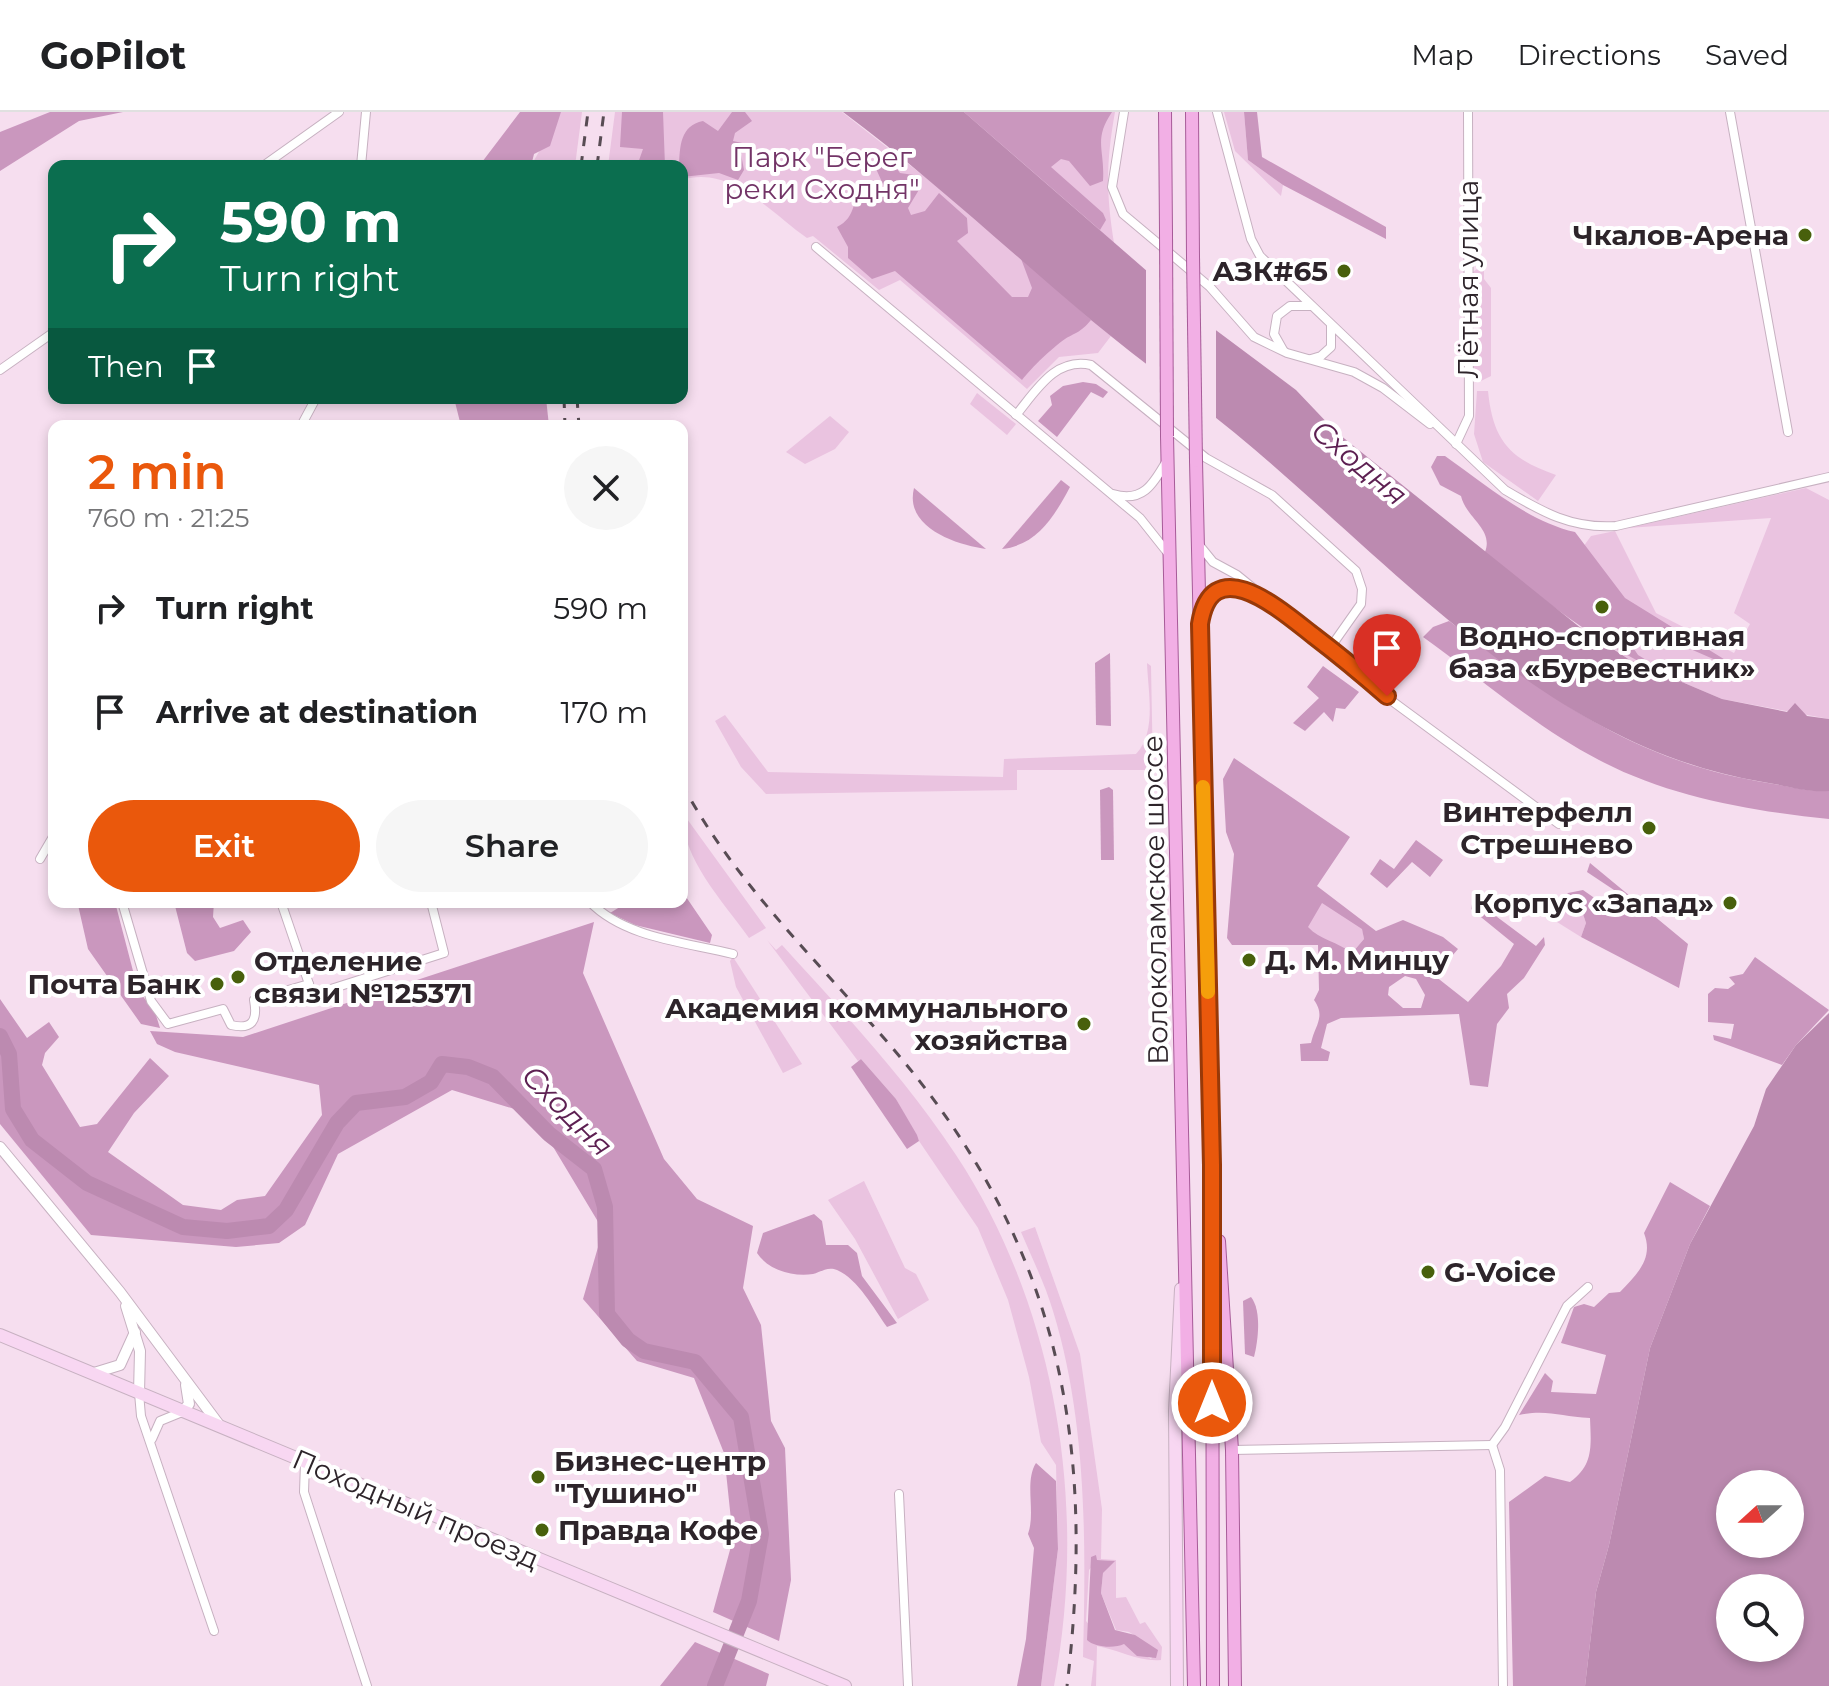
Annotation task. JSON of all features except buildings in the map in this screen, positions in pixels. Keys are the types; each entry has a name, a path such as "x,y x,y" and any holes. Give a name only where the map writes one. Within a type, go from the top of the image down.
{"main road":[{"name":"Волоколамское шоссе","path":"1165,112 1167,460 1194,1686"},
{"name":"Волоколамское шоссе","path":"1192,112 1197,540 1212,1174 1213,1686"},
{"path":"1212,1174 1224,1288 1232,1450 1235,1683"},
{"path":"1177,1686 1175,1373 1186,1225"},
{"name":"Походный проезд","path":"0,1335 839,1684 855,1686"}],"street":[{"path":"271,160 339,112"},
{"path":"362,160 366,112"},
{"path":"1124,112 1112,177 1118,206 1210,287 1254,337 1287,353 1354,372 1383,388 1456,444"},
{"path":"1192,165 1198,112"},
{"path":"1217,112 1251,239 1272,271 1505,490 1545,515 1586,528 1616,526 1829,477"},
{"name":"Лётная улица","path":"1456,444 1469,416 1468,112"},
{"path":"1730,112 1788,432"},
{"path":"816,247 1151,528 1170,557"},
{"path":"1287,353 1274,334 1277,316 1290,306 1310,306"},
{"path":"1310,359 1321,356 1331,347 1330,324"},
{"path":"0,370 48,336"},
{"path":"1016,415 1055,370 1072,363 1091,365 1102,370 1206,458 1272,495 1348,563 1360,580 1362,598 1358,611 1330,648"},
{"path":"1102,489 1124,497 1139,495 1154,484 1167,460"},
{"path":"1197,540 1213,562 1237,575 1392,701 1559,824"},
{"path":"1200,624 1206,600 1224,588 1244,590 1269,601"},
{"path":"40,859 48,845"},
{"path":"124,908 151,1001 168,1024 223,1009 231,1025 243,1028 254,1023 257,1015 254,1000 309,984"},
{"path":"283,908 312,995 444,953 433,908"},
{"path":"596,908 605,917 638,931 733,954"},
{"path":"0,1147 120,1292 221,1428"},
{"path":"1492,1445 1505,1427 1567,1306 1588,1287"},
{"path":"120,1292 135,1330 141,1369 141,1416 214,1631"},
{"path":"93,1373 120,1365 131,1348 135,1330"},
{"path":"152,1444 152,1434 160,1421 182,1412 189,1404 182,1376"},
{"path":"1232,1450 1492,1445"},
{"path":"1492,1445 1500,1470 1503,1686"},
{"path":"305,1463 304,1492 367,1686"},
{"path":"899,1494 908,1686"},
{"path":"899,1686 908,1668"}],"green space":[{"path":"561,112 582,112 576,160 534,160"},
{"name":"Парк \"Берег реки Сходня\"","path":"615,112 842,112 957,202 1111,336 1098,353 1059,357 1027,389 900,280 879,290 813,236 807,238 749,194 717,179 688,179 688,160 609,160"},
{"name":"Парк \"Берег реки Сходня\"","path":"964,112 1115,112 1108,178 1114,243"},
{"path":"1224,112 1244,112 1248,160 1283,185 1281,196 1235,151"},
{"path":"1484,264 1484,279 1491,288 1491,376 1481,381 1474,374 1473,272"},
{"path":"1477,391 1488,391 1494,423 1507,446 1527,462 1556,475 1538,501 1483,462 1474,434"},
{"path":"977,393 1016,424 1007,435 970,404"},
{"path":"830,416 849,432 835,449 805,464 786,452"},
{"name":"Водно-спортивная база «Буревестник»","path":"1806,488 1829,500 1829,719 1722,699 1630,660 1544,601 1591,536 1615,531 1656,613 1734,653 1750,624 1734,613 1771,518 1628,528"},
{"path":"1147,663 1151,666 1153,772 1149,773 1149,770 1017,770 1017,790 766,794 741,767 715,721 725,715 768,772 1003,777 1004,759 1136,754 1143,745 1149,723"},
{"path":"688,820 766,928 749,938 705,878 689,846"},
{"path":"1562,901 1581,908 1586,923 1581,937 1549,917"},
{"path":"1322,902 1362,928 1364,939 1351,954 1317,936 1307,927"},
{"path":"767,940 776,950 782,945 873,1047 937,1127 991,1214 1019,1277 1040,1343 1056,1411 1065,1480 1067,1549 1064,1618 1054,1686 1041,1686 1058,1549 1056,1465 1041,1442 1029,1377 1008,1300 978,1228 919,1141 896,1099 861,1059 858,1061"},
{"path":"733,957 802,1064 783,1073 736,987 730,961"},
{"path":"864,1181 905,1268 916,1274 929,1300 898,1319 855,1239 828,1200"},
{"path":"1035,1227 1080,1354 1102,1509 1101,1559 1116,1560 1116,1598 1126,1597 1140,1624 1145,1622 1162,1647 1161,1660 1153,1660 1097,1646 1096,1686 1091,1686 1094,1661 1083,1657 1084,1527 1072,1396 1053,1311 1021,1232","holes":["1097,1560 1114,1561 1103,1573 1101,1593 1116,1630 1129,1632 1157,1650 1151,1659 1124,1644 1105,1645 1086,1621 1089,1570"]}],"shaded area":[{"path":"50,112 123,112 79,121 0,171 0,132"},
{"path":"520,112 561,112 550,146 534,154 532,160 484,160"},
{"path":"622,112 663,112 665,160 639,160 643,149 620,147"},
{"path":"732,112 745,112 752,121 735,133 733,141 747,144 741,154 744,170 738,180 719,173 688,176 688,160 679,160 686,132 703,121 718,131"},
{"name":"Парк \"Берег реки Сходня\"","path":"964,112 1112,112 1101,138 1103,181 1090,186 1069,161 1061,159 1051,167 1103,213 1106,220 1100,230"},
{"path":"1244,112 1257,112 1262,157 1386,227 1386,239 1283,185 1248,160"},
{"path":"887,155 900,173 914,175 920,188 908,208 911,215 925,211 939,193 967,218 968,233 957,241 1012,297 1028,297 1032,288 1020,256 1091,320 1054,347 1022,380 895,271 872,279 848,258 848,247 837,227 851,213 860,182 882,197 886,191 873,162"},
{"path":"1083,382 1096,384 1108,392 1103,398 1091,392 1057,437 1038,421 1052,405 1050,396 1063,386"},
{"path":"456,404 547,404 548,420 460,420"},
{"path":"1437,456 1445,456 1523,511 1575,532 1625,598 1727,661 1727,665 1640,627 1630,643 1638,655 1685,683 1629,656 1556,609 1485,552 1487,544 1483,530 1461,496 1440,485 1431,467"},
{"path":"1061,480 1070,487 1043,528 1025,542 1002,549"},
{"path":"914,488 986,549 948,538 925,524 913,502"},
{"path":"1449,621 1561,702 1636,743 1676,760 1720,773 1814,791 1829,791 1829,819 1770,812 1682,793 1599,760 1531,718 1423,637 1433,627"},
{"path":"1110,653 1111,726 1096,725 1095,663"},
{"path":"1323,666 1359,692 1345,709 1336,708 1333,722 1324,712 1305,731 1293,723 1319,698 1307,687"},
{"path":"1234,758 1350,837 1317,886 1376,931 1403,920 1443,937 1458,949 1435,976 1468,1002 1501,966 1514,944 1471,909 1473,899 1536,946 1544,937 1545,945 1524,978 1507,994 1509,1008 1497,1024 1488,1087 1470,1085 1459,1014 1341,1018 1327,1024 1321,1048 1330,1052 1328,1061 1301,1061 1300,1044 1311,1043 1319,1016 1314,1000 1319,990 1318,945 1232,945 1227,938 1234,854 1226,832 1223,779","holes":["1322,903 1362,929 1364,939 1352,953 1308,927","1405,976 1416,979 1425,995 1421,1008 1403,1008 1388,995 1389,987"]},
{"path":"1109,787 1113,790 1114,860 1101,860 1100,790"},
{"path":"1416,840 1443,860 1430,877 1412,862 1387,888 1370,874 1380,859 1394,869"},
{"path":"1590,863 1688,944 1679,988 1581,937 1586,923 1581,908 1562,901 1568,893 1583,890 1613,911 1623,896 1587,872"},
{"path":"688,900 712,935 710,943 635,925 610,913 618,908 688,908"},
{"path":"79,908 117,908 138,990 155,1012 160,1028 141,1024 88,949"},
{"path":"176,908 214,908 213,917 220,928 243,920 251,932 234,951 195,961 187,953"},
{"path":"594,922 583,973 664,1159 697,1199 753,1226 743,1288 761,1325 771,1421 785,1448 791,1580 779,1641 713,1612 733,1539 724,1453 694,1378 637,1361 583,1299 603,1230 534,1115 452,1090 338,1154 305,1225 279,1243 236,1247 91,1235 0,1124 0,999 27,1038 49,1022 59,1037 45,1053 42,1065 80,1127 97,1124 150,1058 169,1076 134,1113 108,1152 183,1205 221,1210 237,1200 265,1196 322,1115 319,1085 175,1052 157,1044 150,1031 243,1037"},
{"path":"1755,957 1829,1010 1782,1065 1714,1040 1713,1035 1731,1039 1734,1024 1708,1022 1708,994 1715,988 1728,989 1735,984 1729,977 1743,974"},
{"path":"861,1059 896,1099 917,1135 919,1141 907,1149 851,1067"},
{"path":"1670,1182 1710,1206 1690,1244 1650,1348 1609,1545 1596,1592 1585,1686 1513,1686 1509,1502 1545,1476 1570,1482 1587,1461 1591,1437 1590,1418 1547,1413 1519,1415 1545,1373 1553,1381 1551,1392 1596,1394 1606,1355 1561,1343 1574,1307 1584,1304 1594,1307 1609,1293 1620,1292 1638,1272 1647,1251 1644,1233"},
{"path":"814,1214 822,1221 826,1245 848,1245 857,1253 862,1276 897,1323 887,1327 859,1287 837,1270 805,1275 789,1273 767,1264 757,1253 763,1233"},
{"path":"1251,1297 1258,1318 1254,1357 1245,1354 1243,1301"},
{"path":"1036,1463 1056,1481 1058,1549 1041,1686 1017,1686 1026,1639 1034,1548 1028,1534 1031,1479"},
{"path":"1096,1555 1097,1560 1115,1561 1103,1573 1101,1593 1115,1630 1135,1635 1158,1650 1156,1658 1137,1656 1124,1644 1104,1646 1087,1640 1091,1557"},
{"path":"695,1642 769,1674 766,1686 660,1686"}],"water":[{"path":"843,112 964,112 1209,325 1296,390 1335,431 1582,629 1630,660 1722,699 1787,712 1795,703 1807,716 1829,719 1829,791 1763,782 1688,763 1617,734 1551,696 1488,652 1427,603 1254,449 1091,320 937,187"},
{"path":"1829,1013 1829,1686 1585,1686 1596,1592 1609,1545 1650,1348 1690,1244 1754,1126 1766,1089 1796,1045"}],"pier":[{"path":"1146,264 1216,325 1216,423 1146,367"}],"waterway":[{"name":"Сходня","path":"0,1036 9,1054 13,1109 32,1140 87,1183 183,1227 227,1231 269,1226 286,1210 337,1123 356,1103 405,1097 431,1082 442,1064 468,1067 493,1077 549,1134 594,1169 605,1207 607,1314 628,1340 644,1351 695,1362 741,1417 761,1534 749,1601 715,1686"}],"railway":[{"path":"582,160 588,112"},
{"path":"598,160 604,112"},
{"path":"564,404 565,420"},
{"path":"577,404 579,420"},
{"path":"688,794 726,854 752,887 889,1044 946,1117 992,1191 1027,1266 1052,1344 1068,1424 1075,1507 1075,1594 1067,1686"}],"slow traffic":[{"path":"1203,787 1208,992"}],"place":[{"name":"Чкалов-Арена","path":"1805,235"},
{"name":"АЗК#65","path":"1344,271"},
{"name":"Водно-спортивная база «Буревестник»","path":"1602,607"},
{"name":"Винтерфелл Стрешнево","path":"1649,828"},
{"name":"Корпус «Запад»","path":"1730,903"},
{"name":"Д. М. Минцу","path":"1249,960"},
{"name":"Отделение связи №125371","path":"238,977"},
{"name":"Почта Банк","path":"217,984"},
{"name":"Академия коммунального хозяйства","path":"1084,1024"},
{"name":"G-Voice","path":"1428,1272"},
{"name":"Бизнес-центр \"Тушино\"","path":"538,1477"},
{"name":"Правда Кофе","path":"542,1530"}],"route":[{"path":"1212,1403 1212,1165 1200,624 1203,605 1210,595 1224,588 1244,590 1269,601 1387,696"}]}
